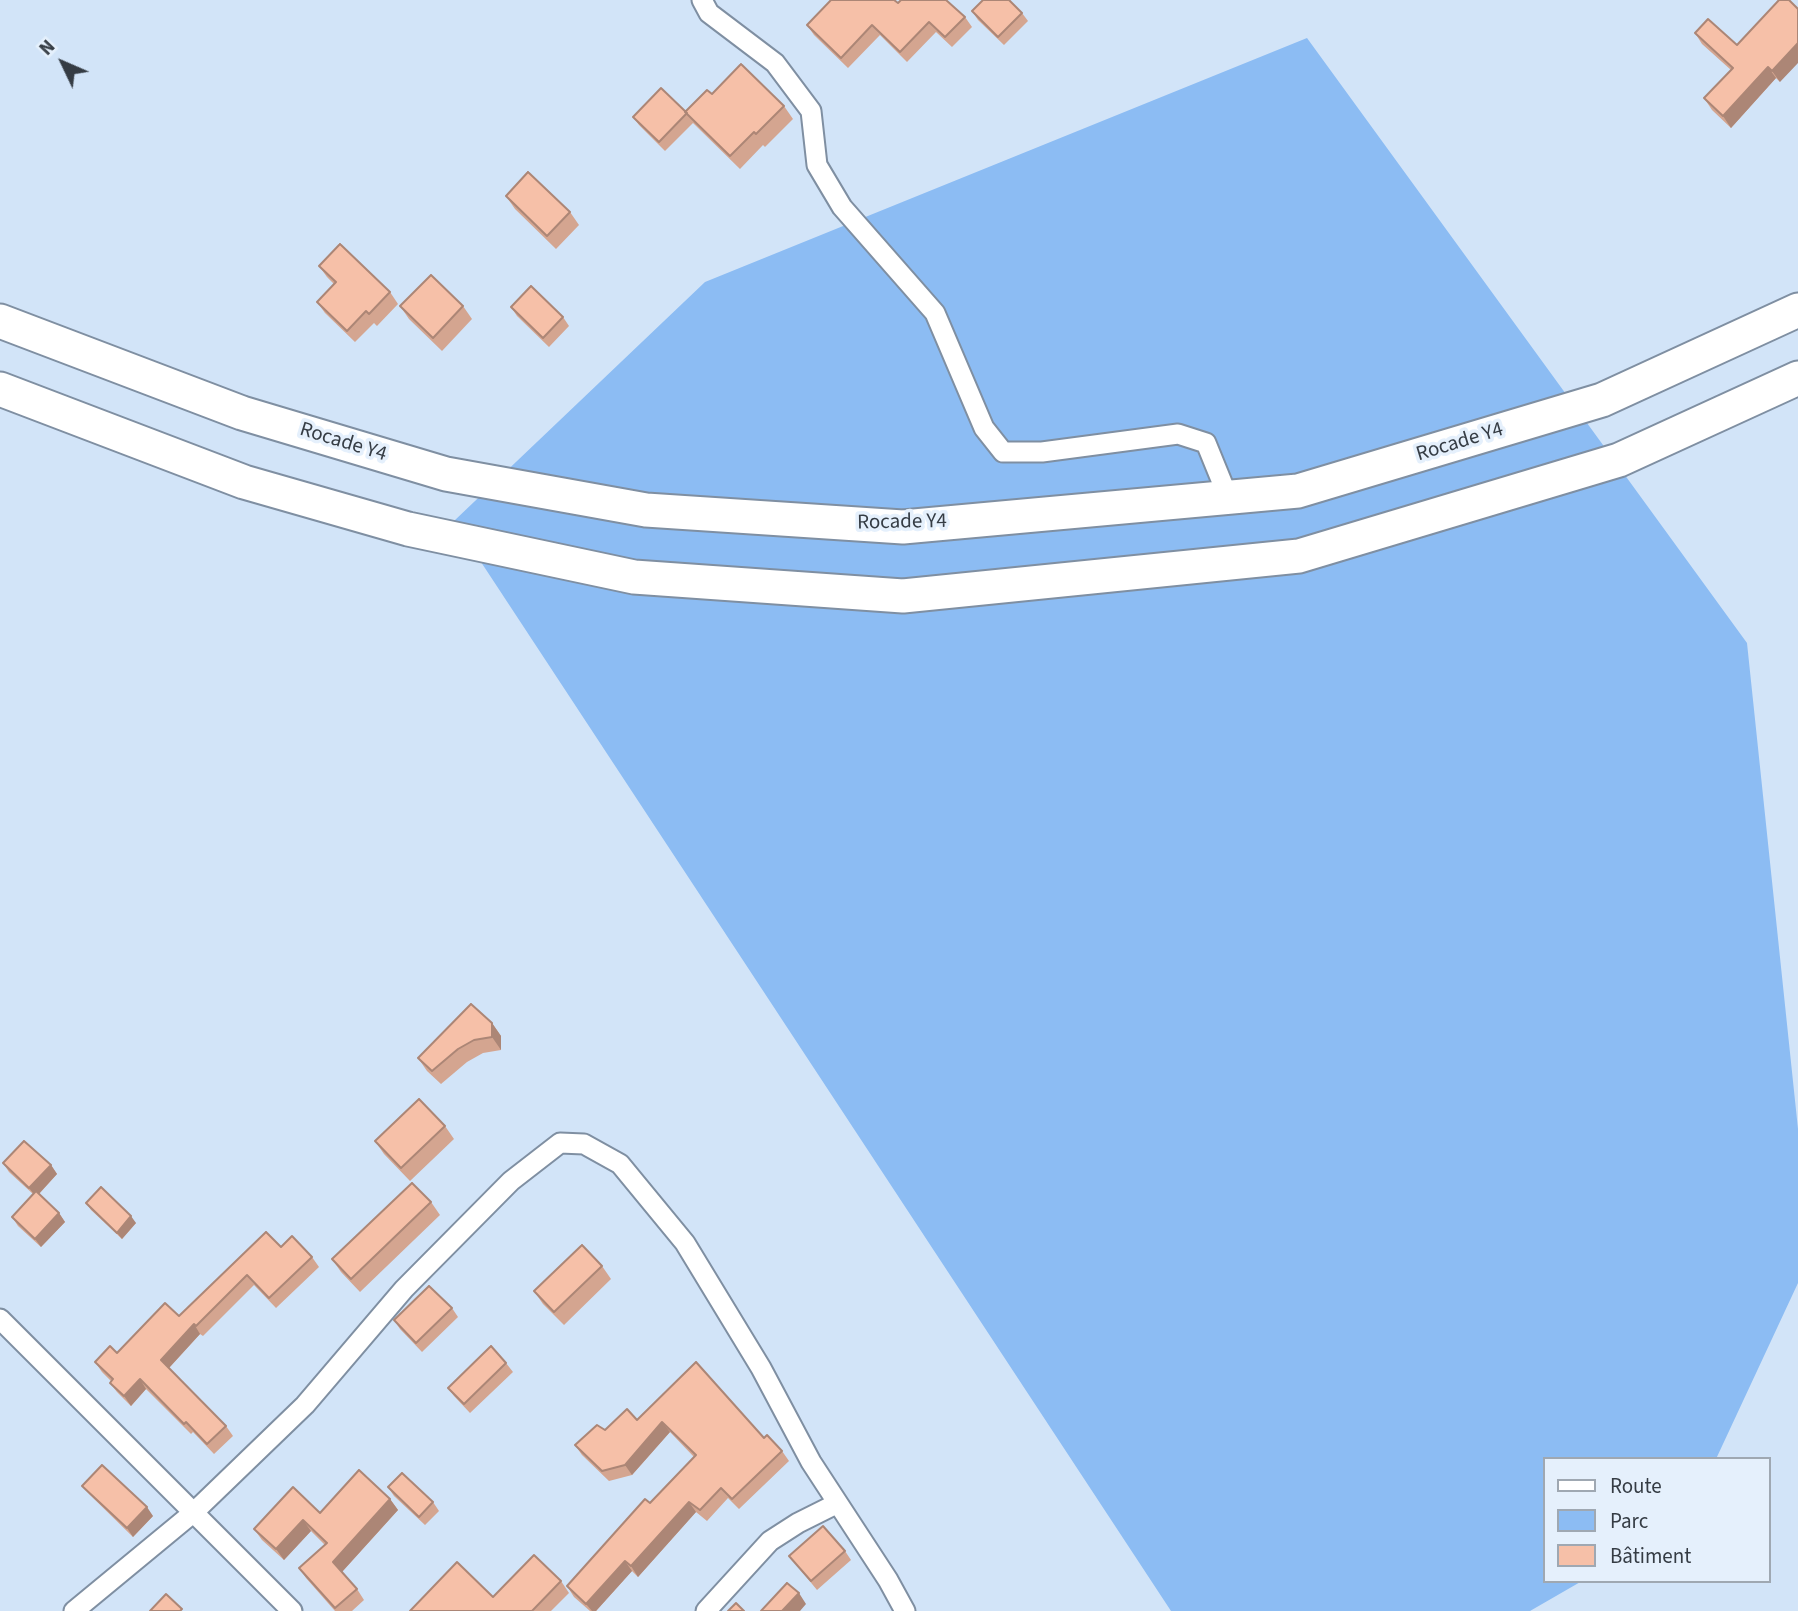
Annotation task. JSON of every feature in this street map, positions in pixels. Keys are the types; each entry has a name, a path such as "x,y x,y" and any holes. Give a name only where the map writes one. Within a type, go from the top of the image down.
{"highway":[{"name":"Rocade Y4","path":"0,321 242,413 446,474 646,510 903,527 1298,491 1602,400 1798,310"},
{"path":"0,389 244,482 408,529 634,577 903,596 1299,556 1619,460 1798,378"}],"street":[{"path":"702,0 709,13 775,63 811,111 817,166 842,207 934,313 984,428 1003,452 1042,452 1178,434 1206,443 1228,497"},
{"path":"74,1611 194,1512 305,1405 404,1289 482,1210 511,1181 560,1143 584,1144 620,1164 685,1243 761,1368 836,1504 888,1580 905,1611"},
{"path":"0,1319 292,1611"},
{"path":"706,1611 770,1541 798,1522 836,1504"}],"green space":[{"path":"1307,38 1747,643 1798,1129 1798,1283 1717,1457 1542,1457 1542,1583 1579,1583 1530,1611 1171,1611 454,521 705,282"}],"building":[{"path":"831,0 894,0 898,3 901,0 946,0 965,17 945,37 929,22 900,52 872,25 841,58 807,25"},
{"path":"983,0 1009,0 1022,13 998,37 972,11"},
{"path":"1779,0 1789,0 1798,9 1798,43 1772,71 1768,67 1723,116 1704,98 1733,68 1695,33 1708,19 1737,45"},
{"path":"741,64 784,106 730,156 685,112 707,90 712,94"},
{"path":"661,88 687,113 659,142 633,117"},
{"path":"528,172 570,212 547,236 506,196"},
{"path":"340,244 390,292 369,314 366,311 347,331 317,302 336,282 319,266"},
{"path":"431,275 463,306 433,338 400,306"},
{"path":"531,286 563,317 543,338 511,307"},
{"path":"471,1004 492,1023 492,1037 474,1040 458,1049 432,1071 418,1058"},
{"path":"419,1099 445,1126 401,1168 375,1141"},
{"path":"24,1141 51,1165 29,1188 3,1163"},
{"path":"412,1183 431,1202 351,1279 332,1259"},
{"path":"101,1187 131,1216 117,1233 86,1203"},
{"path":"36,1191 59,1213 35,1239 12,1217"},
{"path":"266,1232 281,1247 292,1236 312,1257 269,1298 247,1275 196,1326 194,1324 161,1360 226,1426 207,1444 140,1379 124,1396 110,1383 113,1379 95,1362 110,1346 117,1353 165,1303 179,1316"},
{"path":"582,1245 602,1266 554,1312 534,1291"},
{"path":"429,1286 452,1308 416,1343 394,1320"},
{"path":"491,1346 506,1363 464,1404 448,1388"},
{"path":"696,1362 764,1438 767,1435 782,1451 732,1499 721,1488 700,1510 689,1502 631,1566 625,1561 586,1604 567,1586 645,1499 650,1503 696,1455 662,1422 625,1465 602,1471 575,1445 597,1425 605,1430 627,1409 637,1420"},
{"path":"102,1465 147,1507 127,1528 82,1486"},
{"path":"359,1470 390,1499 333,1562 357,1589 335,1608 299,1568 327,1543 303,1520 276,1549 254,1529 293,1487 320,1513"},
{"path":"402,1473 433,1502 419,1517 388,1487"},
{"path":"823,1526 845,1551 811,1581 789,1556"},
{"path":"534,1555 561,1581 532,1611 410,1611 457,1562 493,1597"},
{"path":"787,1583 799,1593 782,1611 761,1611"},
{"path":"166,1594 182,1609 150,1611"},
{"path":"736,1603 744,1611 728,1611"}]}
